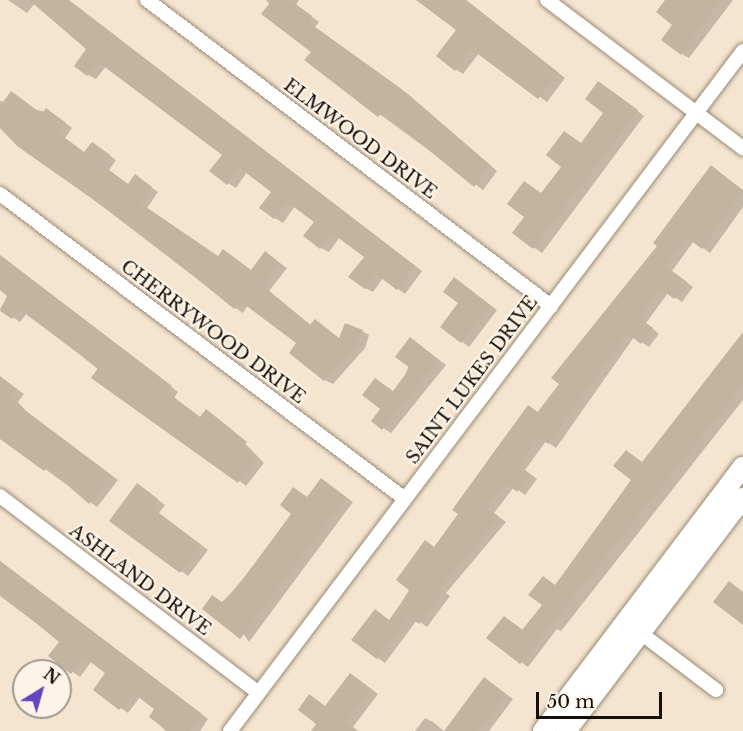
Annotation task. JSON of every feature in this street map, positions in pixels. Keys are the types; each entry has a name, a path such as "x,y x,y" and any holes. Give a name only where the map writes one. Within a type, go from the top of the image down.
{"street":[{"name":"ELMWOOD DRIVE","path":"147,0 551,306"},
{"path":"547,0 743,148"},
{"name":"SAINT LUKES DRIVE","path":"230,731 743,51"},
{"name":"CHERRYWOOD DRIVE","path":"0,194 405,500"},
{"path":"566,731 633,627 743,467"},
{"name":"ASHLAND DRIVE","path":"0,496 259,693"},
{"path":"543,731 743,498"},
{"path":"633,627 716,690"}],"building":[{"path":"29,0 68,0 415,266 397,290 376,274 365,289 348,277 364,257 332,233 320,249 303,236 314,222 287,202 274,219 259,208 271,192 240,168 227,185 209,171 222,155 98,62 87,76 74,66 86,49"},
{"path":"272,0 290,0 312,16 308,22 400,88 490,165 474,187 382,112 378,117 304,60 311,52 261,14"},
{"path":"416,0 466,0 559,73 538,99 471,49 455,71 436,56 456,30"},
{"path":"665,0 720,0 681,55 661,40 672,25 656,12"},
{"path":"598,81 638,110 533,249 512,233 524,217 507,204 524,181 541,193 561,167 546,155 564,131 581,143 603,113 585,99"},
{"path":"11,91 42,114 46,108 66,123 58,133 84,152 92,142 110,155 102,165 128,184 135,174 152,187 140,203 218,256 223,249 251,270 265,251 280,263 263,286 310,325 315,319 339,338 345,323 363,330 357,344 324,381 289,353 296,343 240,301 234,309 145,236 17,146 0,128 0,106"},
{"path":"711,165 743,191 702,249 686,237 665,266 687,282 674,299 661,289 639,318 653,328 641,344 627,333 548,444 538,437 518,465 530,474 517,492 506,483 487,508 499,517 440,588 443,591 419,624 409,616 377,659 351,640 375,609 389,620 410,591 396,580 425,540 434,547 458,514 452,510 528,405 539,413 560,385 551,378 657,246 653,243"},
{"path":"0,255 172,386 167,392 200,417 206,409 247,442 243,447 257,457 238,483 91,378 98,368 19,309 12,319 0,311 7,296 0,290"},
{"path":"454,277 490,305 461,343 440,327 458,303 443,292"},
{"path":"743,332 743,385 520,664 486,638 504,616 522,630 542,605 528,595 543,576 555,585 631,480 613,466 626,450 642,462"},
{"path":"410,337 439,360 382,430 371,421 380,409 362,395 375,378 393,391 410,368 395,357"},
{"path":"0,376 17,389 11,397 18,405 111,475 89,504 47,467 44,471 0,439"},
{"path":"321,478 346,497 240,639 202,609 212,595 222,602 238,586 291,514 280,505 293,487 307,497"},
{"path":"137,483 158,499 152,508 201,545 180,573 109,521"},
{"path":"0,561 202,714 189,731 168,731 149,717 154,709 133,693 119,710 93,690 105,673 84,657 72,673 72,659 52,659 48,656 59,642 0,593"},
{"path":"729,581 743,592 743,625 713,602"},
{"path":"350,673 371,689 346,722 358,731 311,731 316,724 298,710 309,694 325,706"},
{"path":"484,677 506,694 478,731 444,731"}]}
